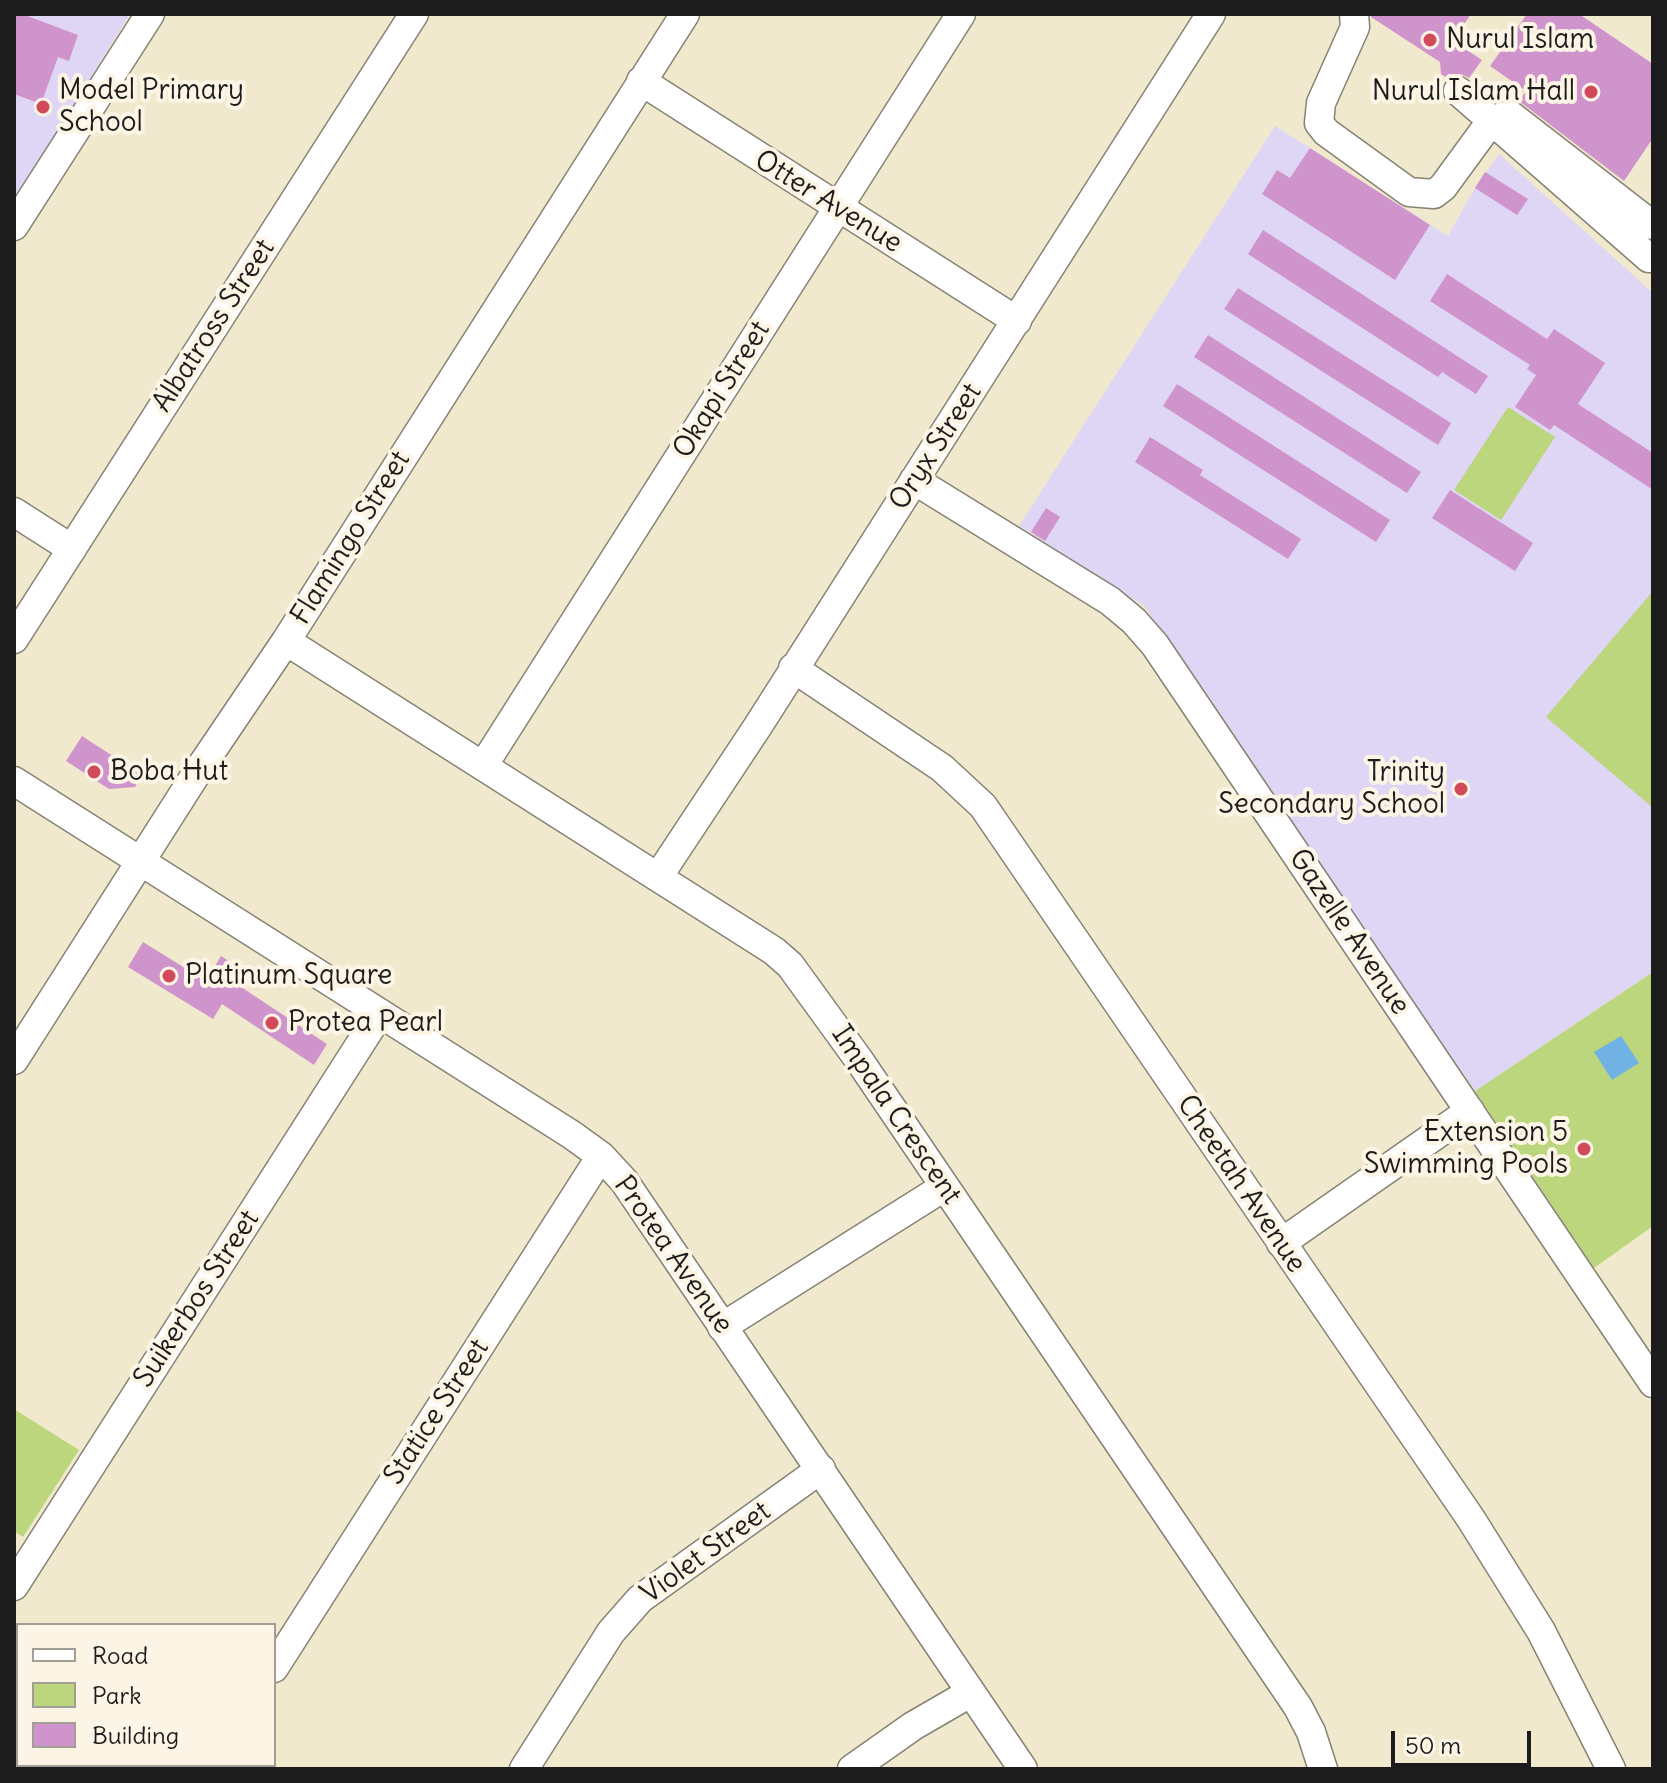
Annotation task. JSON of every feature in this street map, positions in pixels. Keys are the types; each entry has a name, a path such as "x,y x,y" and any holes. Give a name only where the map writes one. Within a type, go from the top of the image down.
{"street":[{"path":"14,226 149,14"},
{"name":"Albatross Street","path":"14,639 414,14"},
{"name":"Flamingo Street","path":"14,1060 139,862 286,641 685,14"},
{"name":"Okapi Street","path":"483,766 961,14"},
{"name":"Oryx Street","path":"658,877 1211,14"},
{"path":"1354,14 1355,27 1321,103 1319,123 1326,132 1409,192 1434,194 1443,187 1492,120 1510,115 1653,224 1648,234 1651,263"},
{"name":"Otter Avenue","path":"641,81 1017,321"},
{"path":"1458,91 1651,263"},
{"name":"Gazelle Avenue","path":"914,480 1110,601 1134,621 1155,645 1653,1383"},
{"path":"14,512 72,549"},
{"name":"Impala Crescent","path":"286,641 774,951 790,965 859,1060 1298,1707 1311,1732 1323,1769"},
{"name":"Cheetah Avenue","path":"793,668 942,768 983,806 1522,1597 1611,1769"},
{"name":"Protea Avenue","path":"14,781 601,1156 624,1181 1023,1769"},
{"name":"Suikerbos Street","path":"14,1586 380,1013"},
{"path":"1281,1243 1470,1111"},
{"name":"Statice Street","path":"276,1665 601,1156"},
{"path":"722,1327 944,1187"},
{"name":"Violet Street","path":"524,1769 611,1632 640,1599 821,1469"},
{"path":"852,1769 913,1726 970,1693"}],"shaded area":[{"name":"Model Primary School","path":"14,14 130,14 14,201"},
{"name":"Trinity Secondary School","path":"1275,126 1448,236 1475,188 1499,154 1653,293 1653,972 1475,1091 1144,606 1019,526"}],"green space":[{"path":"1508,407 1555,437 1501,520 1454,490"},
{"path":"1653,591 1653,808 1546,717"},
{"name":"Extension 5 Swimming Pools","path":"1653,972 1653,1226 1594,1268 1475,1091"},
{"path":"14,1409 79,1450 23,1537 14,1531"}],"water":[{"path":"1621,1036 1639,1063 1612,1080 1594,1052"}],"building":[{"path":"14,14 22,14 78,35 69,61 58,57 41,104 14,94"},
{"name":"Nurul Islam","path":"1371,14 1471,14 1453,41 1482,60 1469,78 1461,74 1447,78 1441,74 1440,62 1371,17"},
{"name":"Nurul Islam Hall","path":"1527,14 1579,14 1653,64 1653,138 1624,181 1519,101 1526,91 1490,66"},
{"path":"1310,148 1430,225 1395,280 1262,194 1277,170 1290,178"},
{"path":"1485,172 1528,199 1517,215 1475,188"},
{"path":"1263,230 1488,376 1476,394 1442,372 1438,377 1248,254"},
{"path":"1447,274 1547,339 1554,329 1605,363 1578,404 1653,453 1653,490 1554,425 1550,430 1515,407 1536,375 1527,369 1530,365 1430,301"},
{"path":"1238,288 1451,423 1438,445 1224,309"},
{"path":"1208,335 1421,472 1407,493 1194,357"},
{"path":"1177,384 1390,520 1376,542 1163,406"},
{"path":"1150,437 1203,470 1200,475 1301,539 1288,559 1135,462"},
{"path":"1450,490 1533,543 1515,571 1432,518"},
{"path":"1046,508 1060,517 1045,541 1031,532"},
{"path":"82,736 142,775 135,787 109,789 66,761"},
{"path":"143,942 206,981 221,956 243,970 235,983 327,1044 314,1065 222,1004 213,1019 128,967"}],"place":[{"name":"Nurul Islam","path":"1430,40"},
{"name":"Nurul Islam Hall","path":"1591,92"},
{"name":"Model Primary School","path":"43,107"},
{"name":"Boba Hut","path":"94,772"},
{"name":"Trinity Secondary School","path":"1461,789"},
{"name":"Platinum Square","path":"169,976"},
{"name":"Protea Pearl","path":"272,1023"},
{"name":"Extension 5 Swimming Pools","path":"1584,1149"}]}
